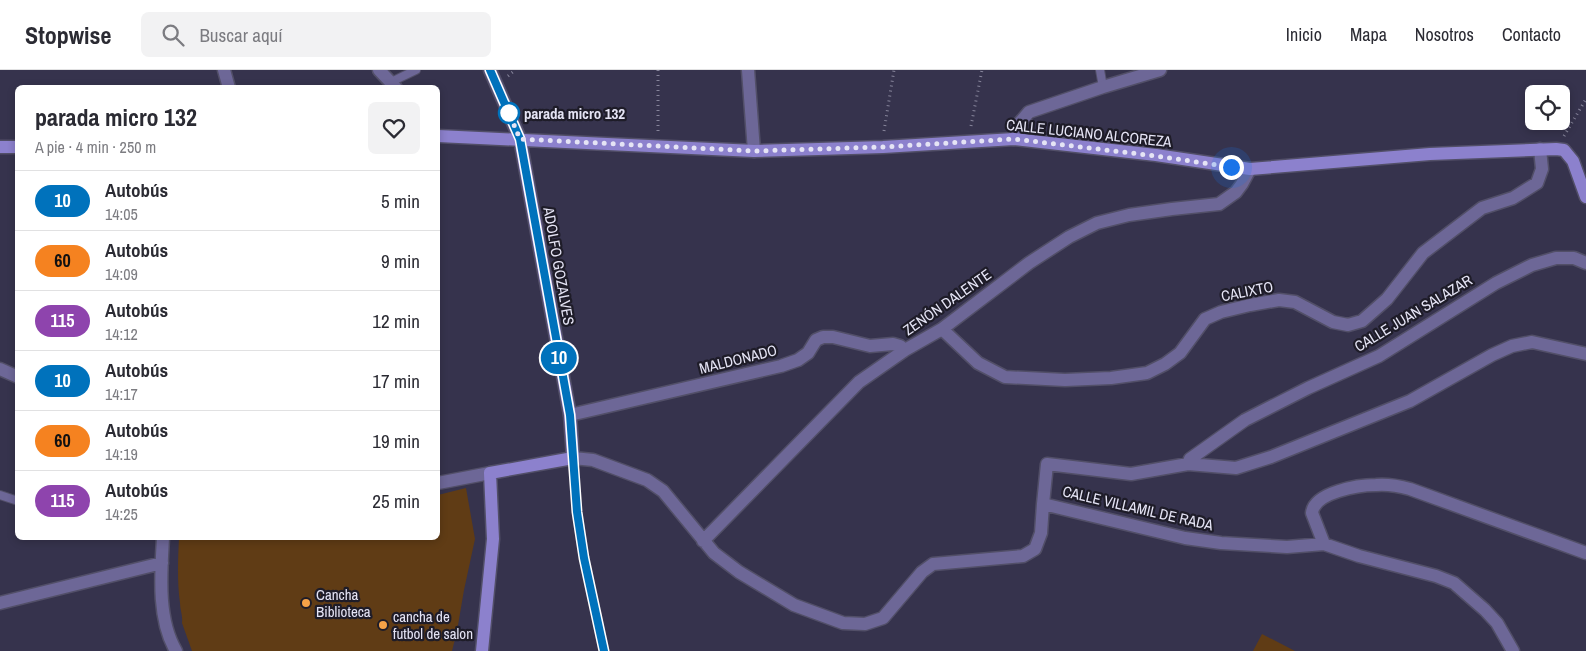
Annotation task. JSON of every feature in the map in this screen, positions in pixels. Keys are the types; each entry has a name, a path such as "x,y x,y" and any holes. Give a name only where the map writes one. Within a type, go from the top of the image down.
{"street":[{"path":"224,70 227,85"},
{"path":"379,70 393,85"},
{"name":"ADOLFO GOZALVES","path":"490,70 520,139 570,415 573,458"},
{"path":"748,70 754,151"},
{"path":"1014,139 1017,126 1029,112 1160,70"},
{"name":"CALLE LUCIANO ALCOREZA","path":"440,136 754,151 883,147 1014,139 1250,169 1430,154 1556,149"},
{"path":"0,147 15,147"},
{"name":"CALIXTO","path":"942,329 978,363 1005,376 1065,380 1111,378 1147,373 1180,354 1204,319 1221,312 1250,305 1280,300 1295,302 1333,322 1348,325 1362,321 1387,299 1423,253 1482,208 1513,198 1537,183 1542,169 1540,149"},
{"path":"1556,149 1564,150 1573,161 1586,197"},
{"name":"ZENÓN DALENTE","path":"703,541 859,382 905,350 942,329 1029,263 1069,236 1097,224 1129,215 1219,204 1236,192 1250,169"},
{"name":"CALLE JUAN SALAZAR","path":"1188,464 1190,459 1245,420 1308,388 1379,356 1496,283 1532,265 1556,258 1574,258 1586,263"},
{"name":"MALDONADO","path":"570,415 781,366 808,353 816,340 823,337 833,337 870,346 893,344 905,350"},
{"path":"1043,504 1047,464 1131,474 1188,464 1236,468 1271,457 1410,401 1492,355 1512,346 1532,342 1586,354"},
{"path":"0,369 15,372"},
{"name":"CALLE VILLAMIL DE RADA","path":"440,483 573,458 593,460 622,470 647,480 663,491 714,553 739,572 794,605 843,623 865,624 883,618 922,572 933,564 1023,556 1035,549 1041,533 1043,504 1185,538 1221,543 1287,547 1324,544"},
{"path":"482,651 493,539 490,473"},
{"path":"1513,651 1497,623 1454,583 1436,576 1359,556 1324,544 1312,512 1316,503 1330,494 1340,491 1375,484 1392,485 1410,489 1586,553"},
{"path":"163,540 164,616 168,633 176,651"},
{"path":"0,603 162,564"}],"lane":[{"path":"393,85 416,70"},
{"path":"1100,70 1103,87"},
{"name":"ADOLFO GOZALVES","path":"573,458 577,512 584,558 604,651"},
{"path":"0,495 15,501"}],"path":[{"path":"658,70 658,147"},
{"path":"883,147 887,103 894,70"},
{"path":"968,142 982,70"},
{"path":"1556,149 1586,99"}],"shaded area":[{"path":"466,488 475,539 452,651 192,651 182,623 178,578 179,540 440,540 440,494"},
{"path":"1262,634 1295,651 1253,651"}],"bus line":[{"name":"10","path":"490,70 520,139 570,415 577,512 584,558 604,651"}],"place":[{"name":"parada micro 132","path":"509,113"},
{"name":"Cancha Biblioteca","path":"306,603"},
{"name":"cancha de futbol de salon","path":"383,625"}],"route":[{"path":"509,113 508,111 520,139 754,151 883,147 1014,139 1231,167"}]}
